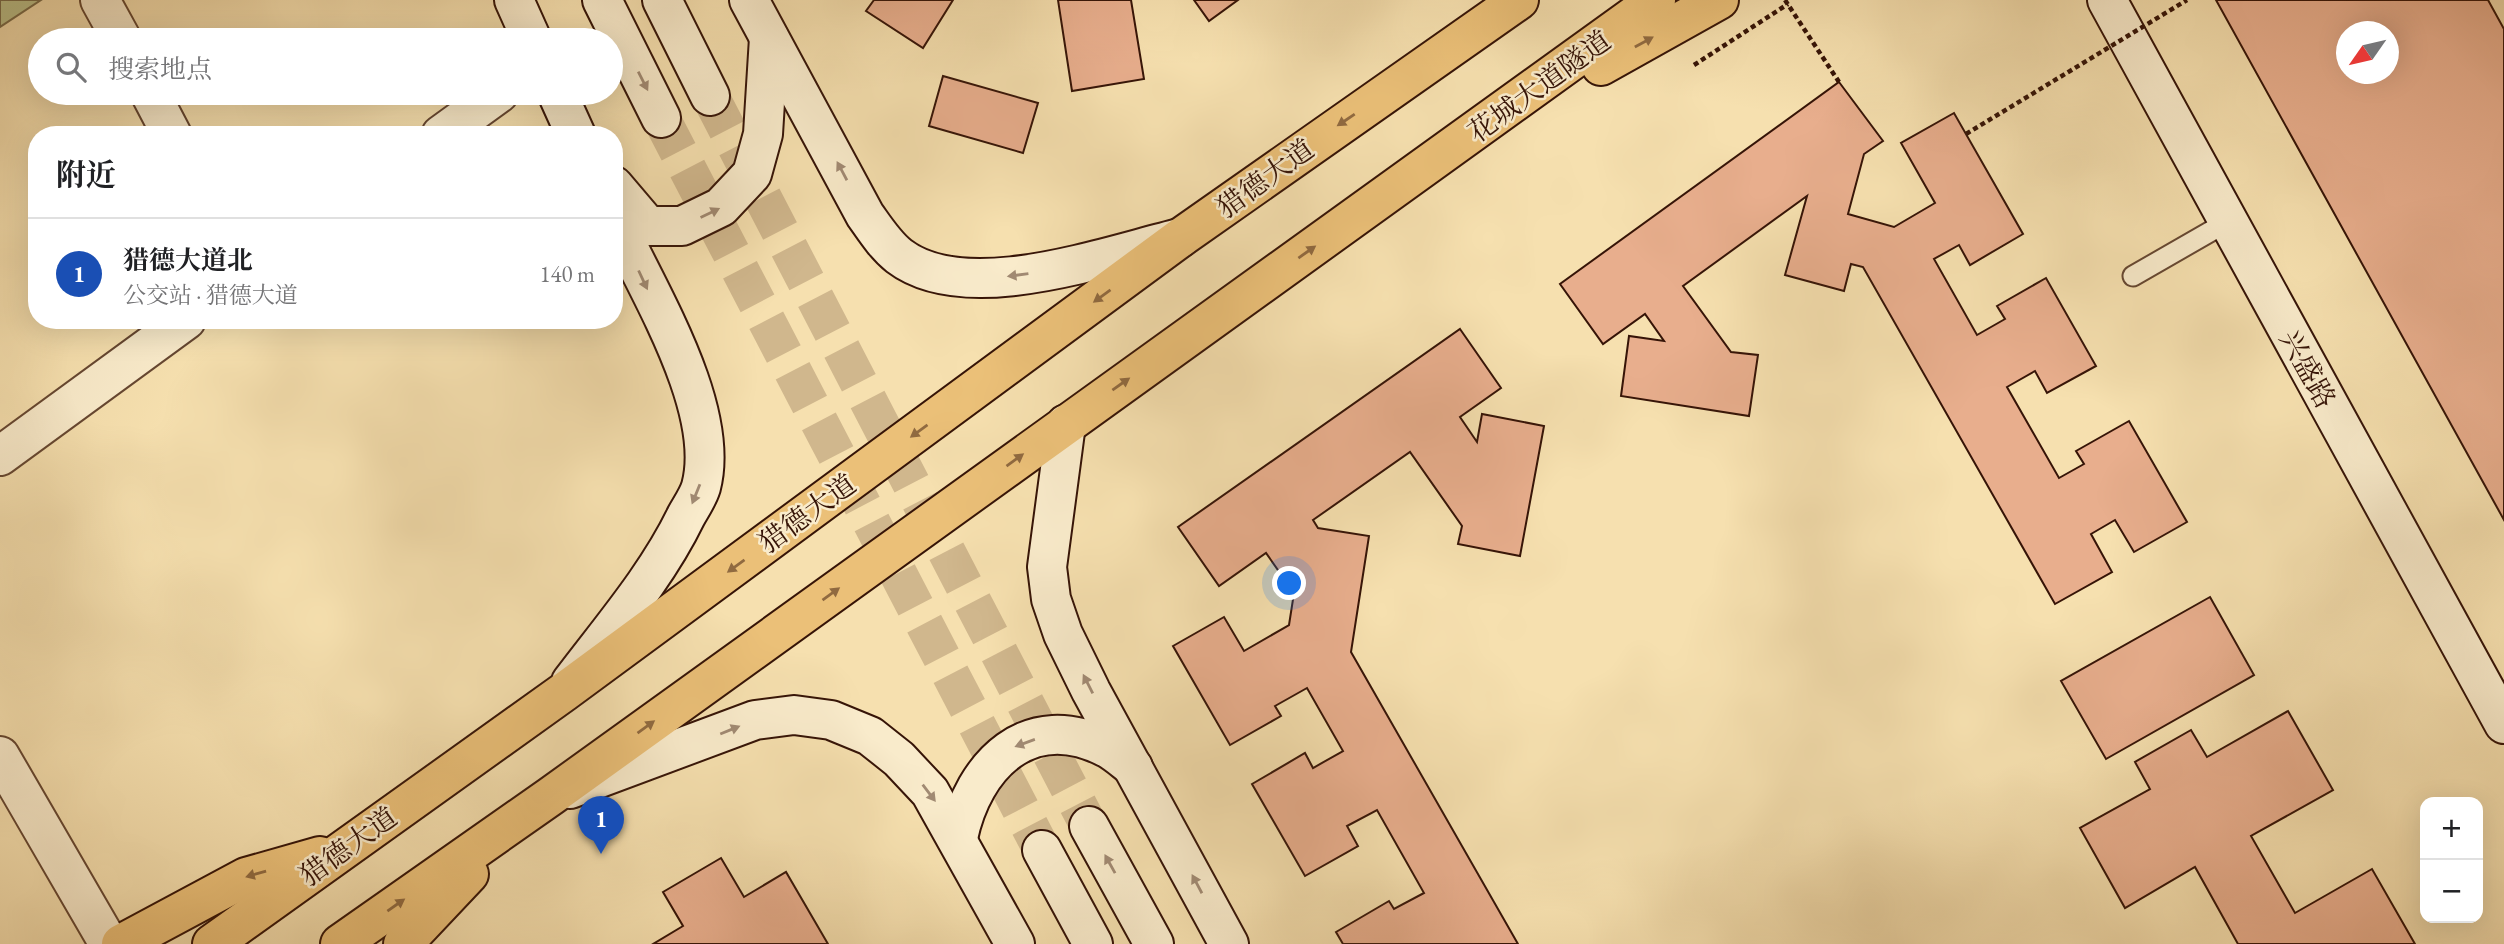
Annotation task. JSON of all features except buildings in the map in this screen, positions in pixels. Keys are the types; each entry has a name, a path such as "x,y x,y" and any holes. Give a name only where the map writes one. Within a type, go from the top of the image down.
{"highway":[{"path":"1403,82 1481,0"},
{"path":"1403,82 1519,0"},
{"name":"花城大道隧道","path":"1456,147 1657,0"},
{"path":"340,944 551,796 1066,424 1456,147 1719,0"},
{"name":"猎德大道","path":"212,944 564,692 1180,238 1403,82"},
{"path":"403,944 456,886 551,796"},
{"path":"121,944 246,877 346,849"}],"main road":[{"path":"100,0 115,28"},
{"path":"514,0 527,28"},
{"path":"602,0 616,28"},
{"path":"662,0 710,96"},
{"path":"749,0 872,226 900,256 925,270 954,279 986,280 1031,273 1180,238"},
{"name":"兴盛路","path":"2107,5 2504,724"},
{"path":"623,197 648,226 682,226 721,207 752,174 763,134 769,38"},
{"path":"623,42 661,118"},
{"path":"156,105 167,126"},
{"path":"453,126 482,105"},
{"path":"562,105 572,126"},
{"path":"564,692 677,534 701,488 705,446 700,410 678,354 623,237"},
{"path":"0,456 174,329"},
{"path":"1066,424 1047,567 1051,599 1063,634 1229,944"},
{"path":"551,796 755,720 794,715 831,720 870,736 899,759 930,792 1015,944"},
{"path":"958,838 963,810 978,779 1002,754 1024,741 1056,735 1081,739 1107,748 1133,767"},
{"path":"0,756 109,944"},
{"path":"1089,826 1154,944"},
{"path":"1042,850 1093,944"}],"lane":[{"path":"2133,276 2227,222"}],"path":[{"path":"1966,134 2187,0"},
{"path":"1694,65 1787,2 1839,82"}],"green space":[{"path":"0,0 41,0 0,27"}],"tunnel":[{"path":"710,96 1089,826"},
{"path":"661,118 1042,850"}],"place":[{"name":"猎德大道北","path":"601,854"}]}
